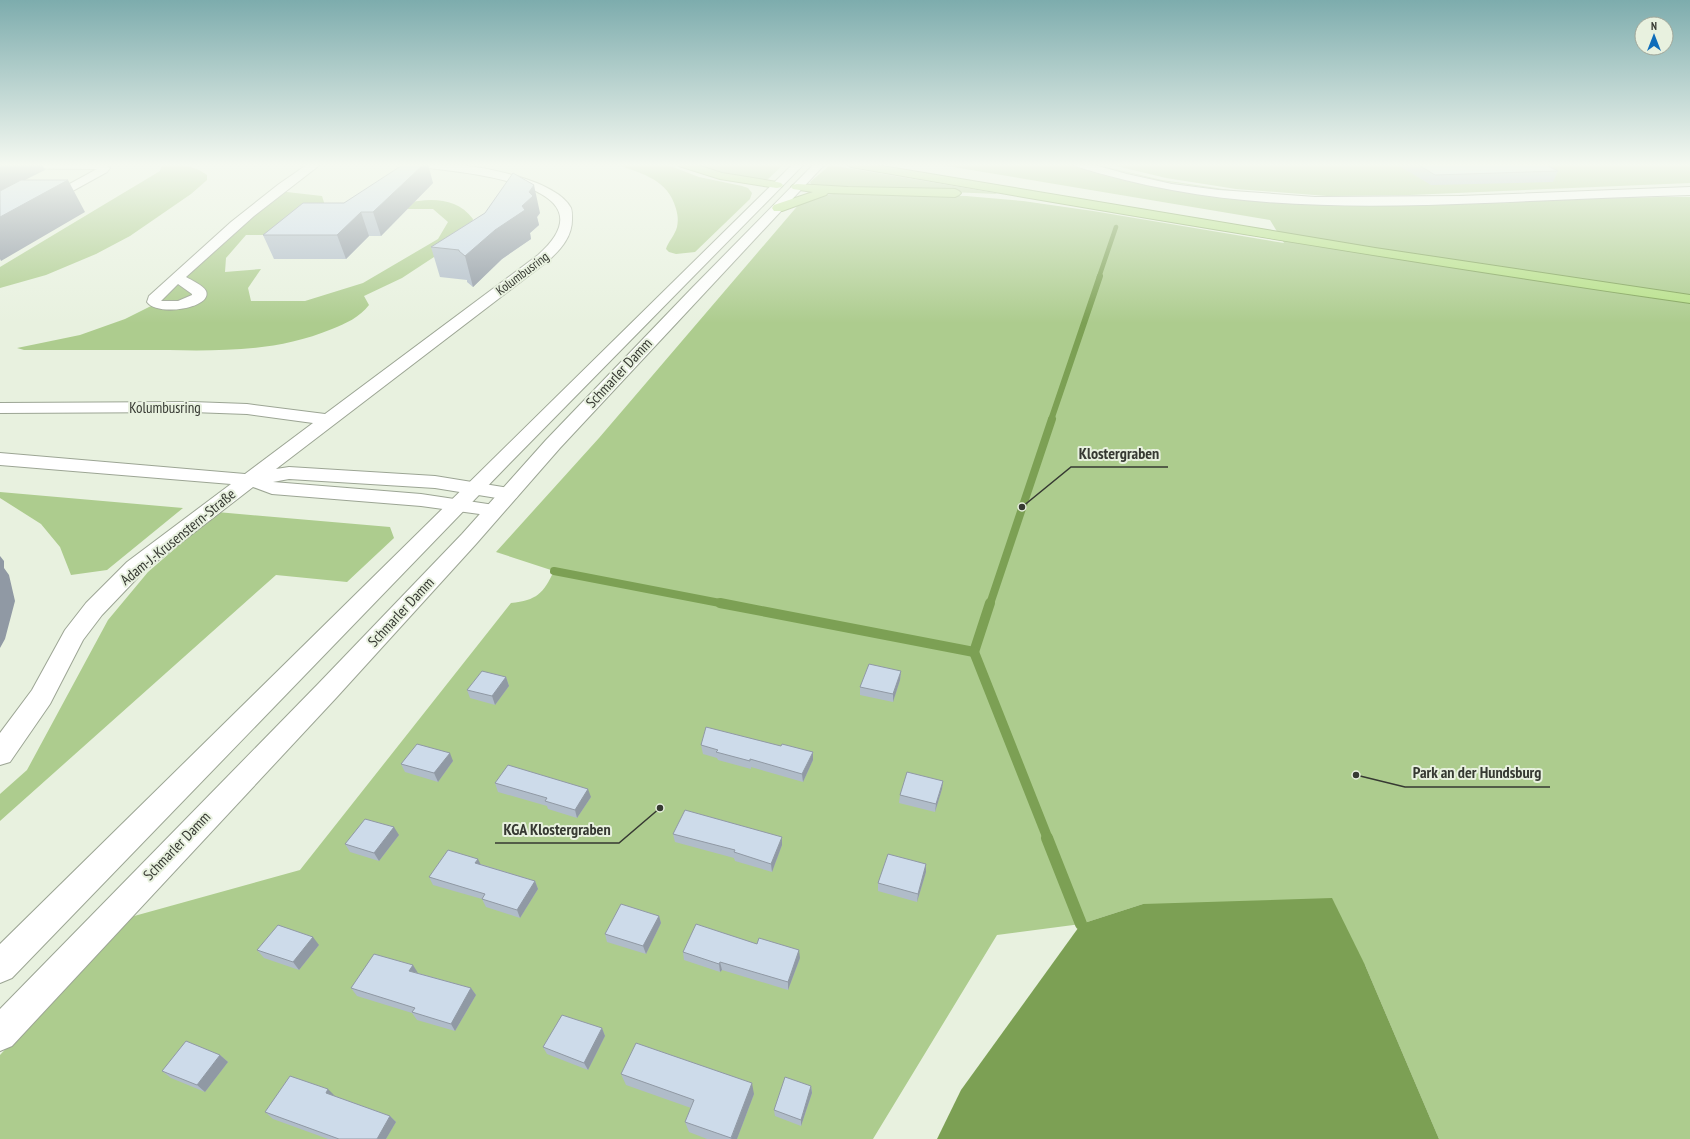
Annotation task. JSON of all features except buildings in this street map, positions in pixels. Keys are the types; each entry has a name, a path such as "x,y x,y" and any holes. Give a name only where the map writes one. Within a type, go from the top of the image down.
{"highway":[{"path":"1163,217 1439,262 1690,299"},
{"path":"1219,217 1516,263 1690,287"}],"street":[{"path":"0,227 18,217"},
{"path":"177,277 246,217"},
{"name":"Kolumbusring","path":"250,480 554,249 564,234 568,223 568,217"},
{"name":"Schmarler Damm","path":"0,967 484,500 747,217"},
{"name":"Schmarler Damm","path":"0,1034 332,685 484,500 553,444 769,217"},
{"name":"Kolumbusring","path":"0,408 192,407 247,409 329,420"},
{"path":"0,459 250,480 272,488 421,500 484,500"},
{"name":"Adam-J.-Krusenstern-Straße","path":"0,754 41,697 74,636 94,609 135,567 250,480"}],"shaded area":[{"path":"83,217 157,217 130,236 96,254 46,275 0,288 0,267"},
{"path":"250,217 316,217 278,235 246,235 226,258 225,272 261,269 248,288 251,301 305,301 363,283 438,239 448,222 442,217 471,217 473,219 471,229 434,257 402,278 364,296 369,305 357,317 337,327 308,337 262,347 215,350 24,350 17,348 80,335 125,319 155,304"},
{"path":"677,217 731,217 695,252 676,254 669,252 666,249 676,230"},
{"path":"788,217 1130,217 1284,243 1270,220 1253,217 1690,217 1690,1139 1439,1139 1365,965 1143,904 1081,924 997,935 873,1139 0,1139 0,1055 127,918 300,870 511,603 533,598 542,590 554,571 496,552 599,438"},
{"path":"0,492 183,508 107,570 71,575 60,547 41,524 0,498"},
{"path":"217,512 390,527 394,538 347,582 276,575 0,821 0,794 27,770 108,620 148,572"},
{"path":"1332,898 1365,965 1439,1139 937,1139 961,1090 1081,924 1143,904"}],"waterway":[{"path":"1099,277 1116,227"},
{"path":"1051,420 1100,276"},
{"path":"990,604 1052,419"},
{"path":"554,571 725,604"},
{"path":"720,603 974,652"},
{"path":"974,652 990,603"},
{"path":"974,652 1048,839"},
{"path":"1047,838 1081,924"}],"place":[{"name":"Klostergraben","path":"1022,507"},
{"name":"Park an der Hundsburg","path":"1356,775"},
{"name":"KGA Klostergraben","path":"660,808"}]}
